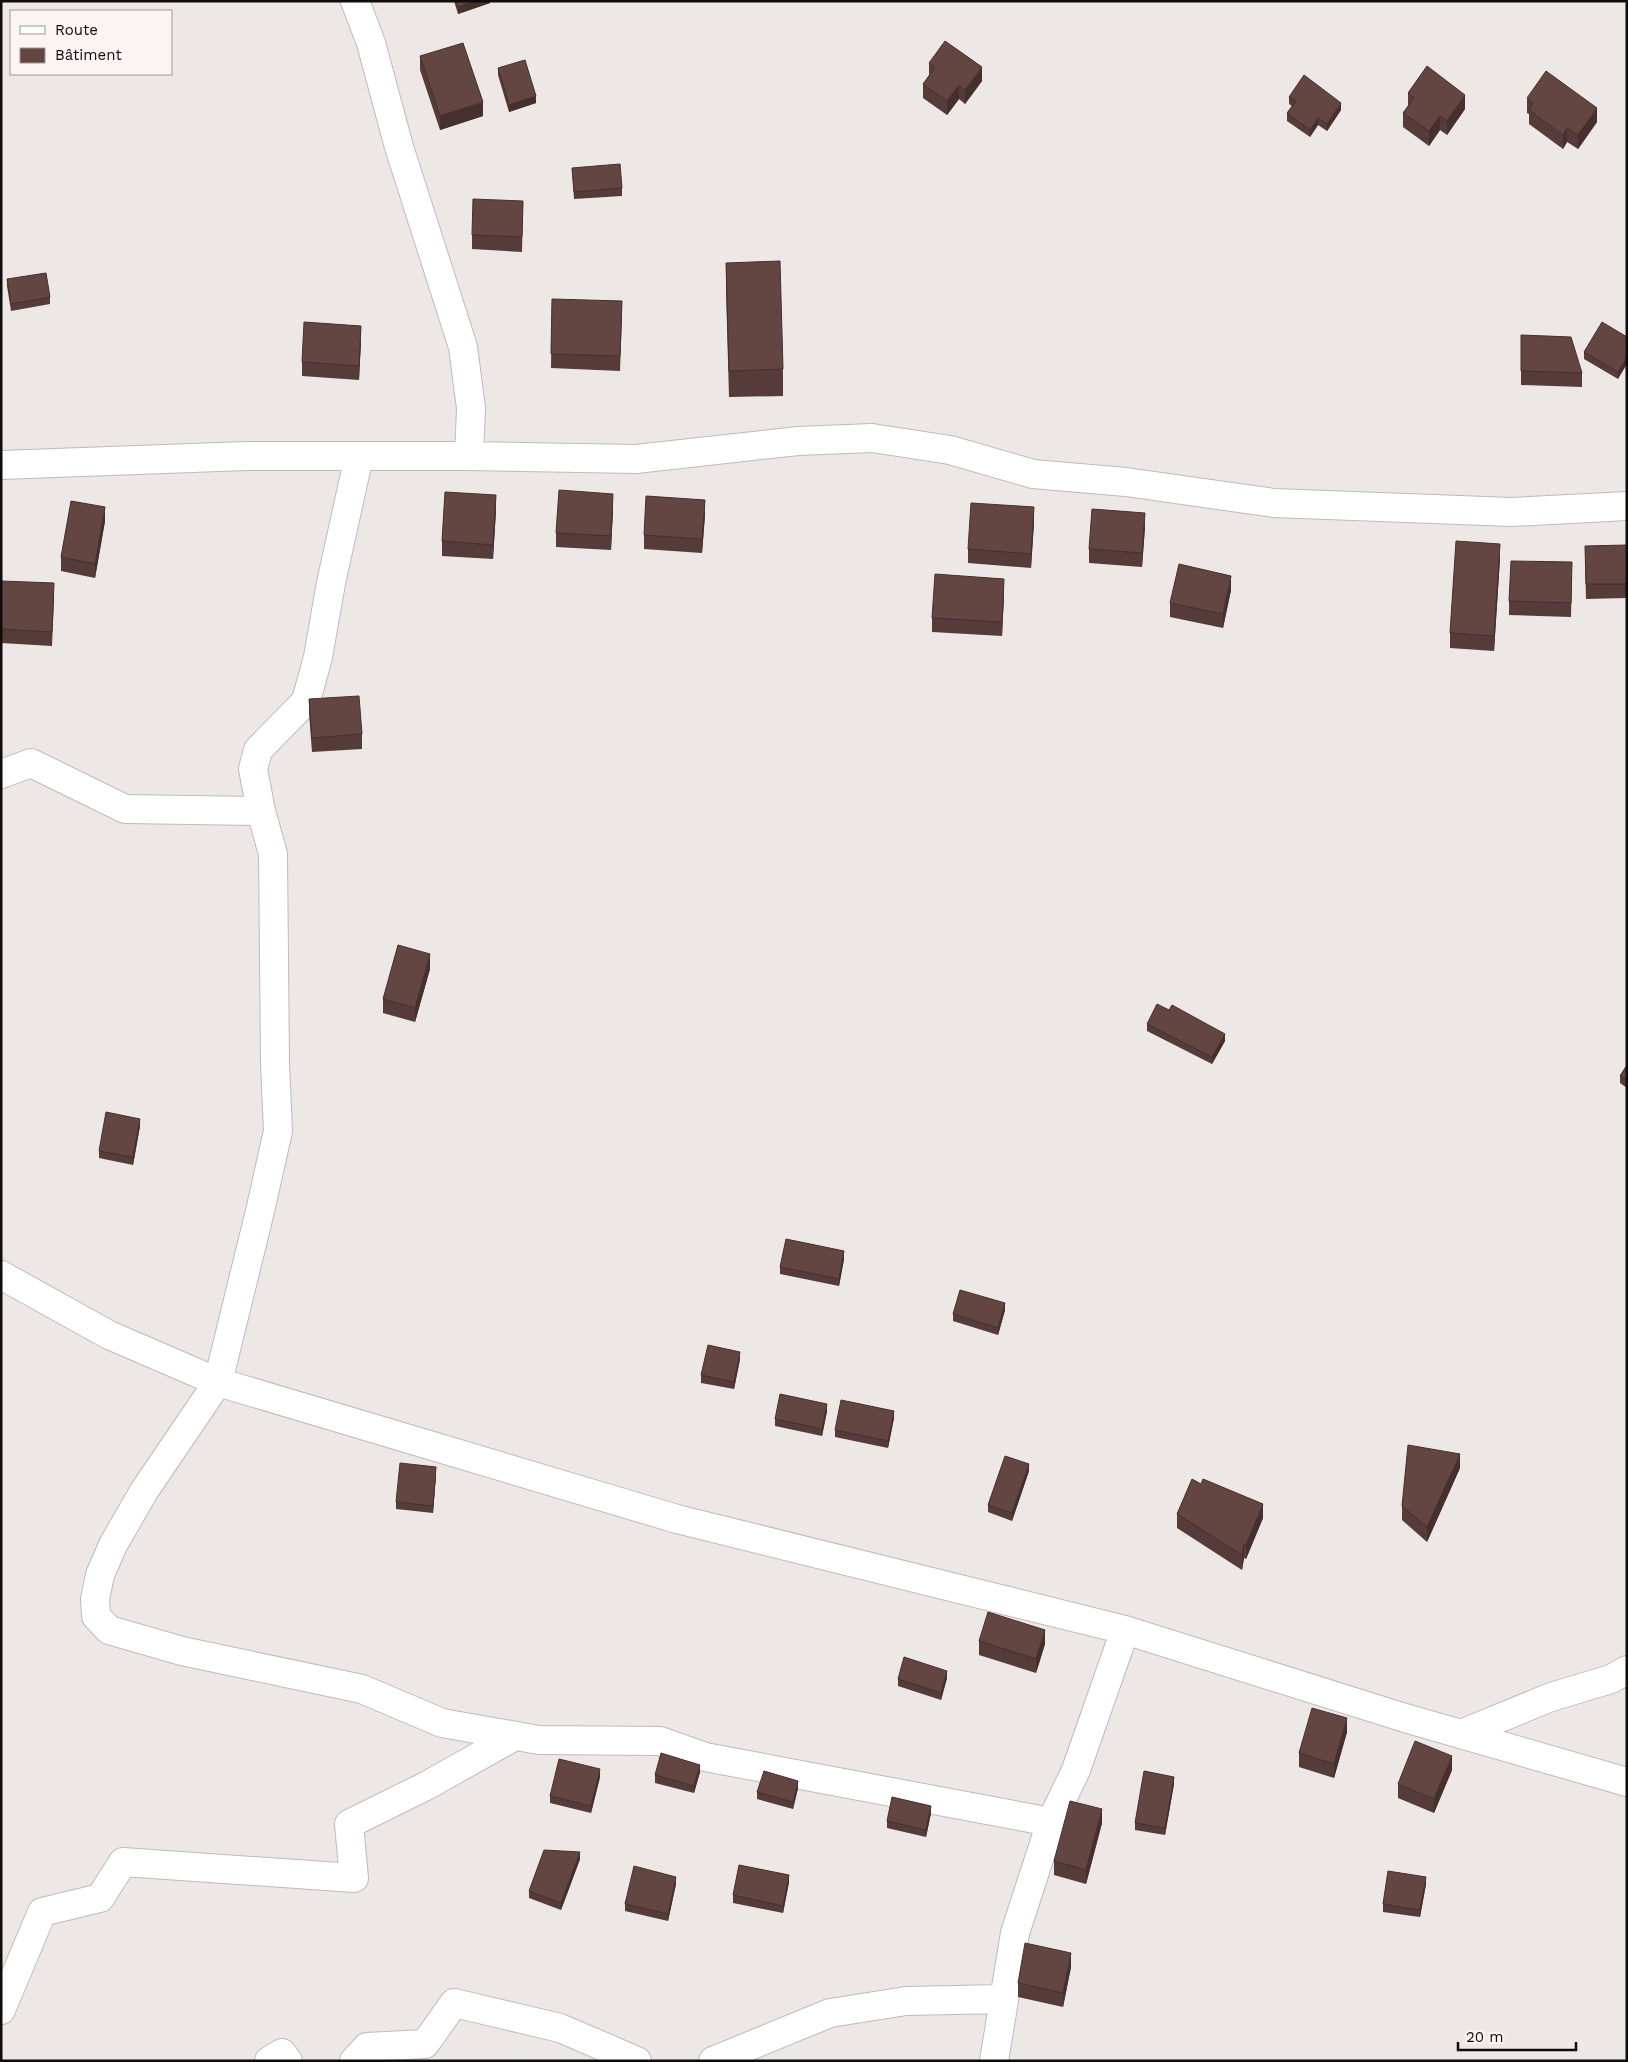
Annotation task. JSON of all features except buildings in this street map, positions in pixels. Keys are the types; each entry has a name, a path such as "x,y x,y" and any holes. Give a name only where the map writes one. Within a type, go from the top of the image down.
{"street":[{"path":"355,1 371,43 399,147 463,347 471,408 470,456"},
{"path":"1,465 216,457 470,456 636,459 798,441 872,438 950,450 1034,474 1126,482 1274,503 1512,512 1627,506"},
{"path":"359,456 331,583 318,657 306,701 258,750 253,769 261,811 273,854 275,1064 278,1131 218,1382 144,1491 113,1545 100,1575 95,1599 96,1616 109,1630 182,1651 362,1689 442,1723 539,1740 660,1741 705,1757 1051,1822"},
{"path":"1,774 31,763 125,808 261,811"},
{"path":"1,1275 109,1335 218,1382 677,1519 1125,1630 1461,1734 1627,1782"},
{"path":"994,2061 1015,1933 1051,1822 1076,1770 1125,1630"},
{"path":"1461,1734 1551,1697 1611,1679 1627,1670"},
{"path":"1,2010 42,1912 100,1898 123,1862 354,1878 349,1824 426,1786 514,1736"},
{"path":"713,2061 830,2014 906,2001 1004,1998"},
{"path":"354,2061 367,2048 425,2044 454,2003 560,2028 637,2061"},
{"path":"269,2061 282,2053 288,2061"}]}
